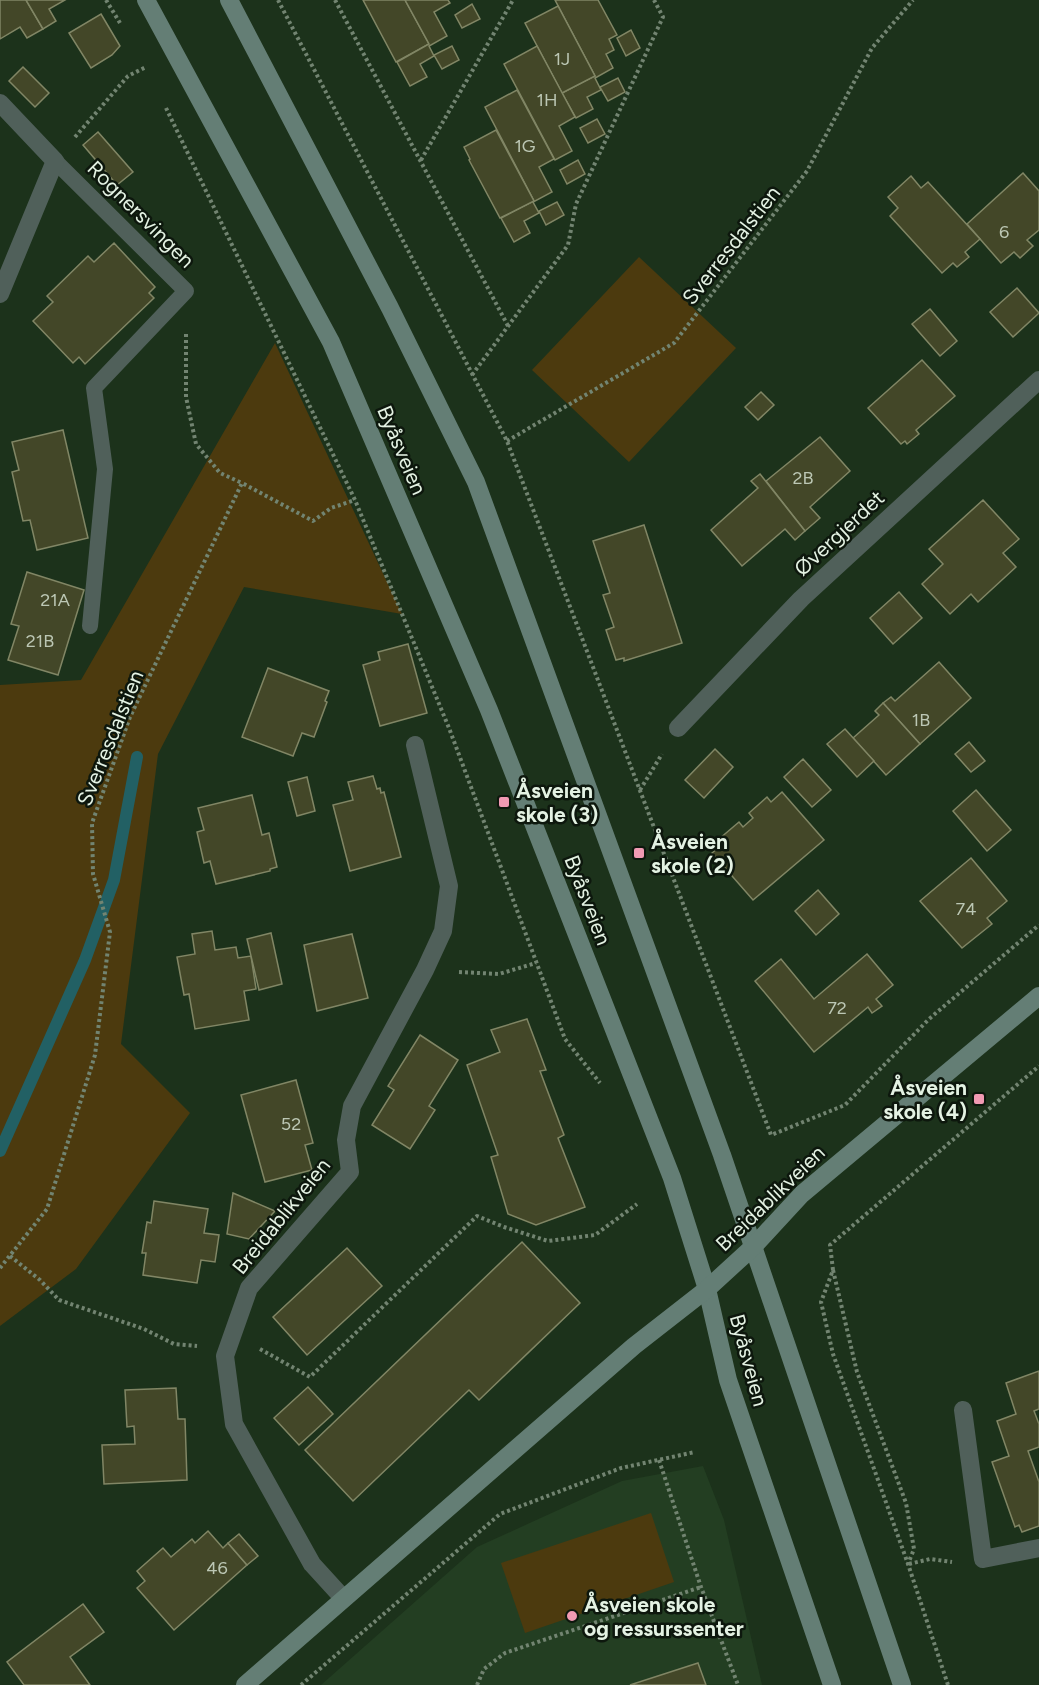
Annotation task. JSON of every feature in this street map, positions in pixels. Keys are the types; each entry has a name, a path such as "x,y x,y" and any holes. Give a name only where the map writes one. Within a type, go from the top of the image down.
{"main road":[{"name":"Byåsveien","path":"146,0 331,342 489,710 672,1178 708,1289 728,1380 832,1685"},
{"name":"Byåsveien","path":"229,0 390,308 476,482 718,1144 902,1685"},
{"name":"Breidablikveien","path":"245,1685 634,1346 708,1289 753,1247 802,1194 1039,996"}],"street":[{"name":"Rognersvingen","path":"0,102 55,161 0,294"},
{"name":"Øvergjerdet","path":"678,728 801,599 1039,380"},
{"name":"Breidablikveien","path":"343,1598 312,1564 234,1424 225,1356 249,1288 350,1172 346,1140 352,1106 425,970 443,931 449,886 415,745"},
{"path":"963,1410 983,1559 1039,1548"}],"lane":[{"name":"Rognersvingen","path":"55,161 186,291 94,388 105,469 90,626"}],"path":[{"path":"106,0 123,29"},
{"path":"278,0 507,441 771,1135 845,1105 929,1019 1039,925"},
{"path":"335,0 508,326"},
{"path":"421,160 513,0"},
{"path":"472,375 568,245 576,204 663,17 654,0"},
{"name":"Sverresdalstien","path":"507,441 674,343 807,171 872,48 913,0"},
{"path":"55,161 128,76 146,67 141,58"},
{"path":"162,100 355,500 449,728 565,1039 604,1089"},
{"path":"186,291 186,397 196,444 220,473 314,520 331,508 355,500"},
{"name":"Sverresdalstien","path":"0,1268 47,1209 94,1055 110,932 93,874 92,824 130,717 242,483"},
{"path":"640,790 666,748 676,743 678,728"},
{"path":"425,970 499,974 536,963"},
{"path":"908,1564 914,1549 906,1503 857,1372 833,1270 830,1245 1039,1066"},
{"path":"10,1256 40,1280 59,1300 144,1329 174,1344 201,1346 232,1336 310,1377 477,1216 548,1241 595,1235 637,1204"},
{"path":"833,1270 821,1302 833,1354 908,1564 948,1685"},
{"path":"301,1685 500,1515 621,1468 695,1452"},
{"path":"659,1460 701,1587 738,1685"},
{"path":"908,1564 930,1559 960,1563"},
{"path":"477,1685 484,1669 505,1653 701,1587"}],"shaded area":[{"path":"639,257 736,348 629,462 532,370"},
{"path":"275,343 402,614 244,587 158,754 121,1044 190,1113 76,1269 0,1326 0,685 81,680"},
{"name":"Åsveien skole og ressurssenter","path":"703,1466 724,1520 762,1685 321,1685 477,1547 622,1481"},
{"path":"651,1513 674,1582 525,1633 501,1563"}],"building":[{"path":"0,0 26,0 43,29 27,38 20,27 0,39"},
{"path":"26,0 65,0 49,9 56,21 43,29"},
{"path":"363,0 405,0 429,44 396,62"},
{"path":"405,0 448,0 450,3 434,12 447,36 429,46 434,56 420,64 427,77 410,86 397,62 429,44"},
{"path":"555,0 598,0 617,35 609,39 614,50 606,54 613,68 595,78 601,90 587,97 593,109 576,118 562,93 595,76"},
{"path":"472,4 480,19 462,28 455,15"},
{"path":"558,6 595,76 562,93 525,23"},
{"path":"101,14 120,46 112,55 91,68 69,33"},
{"path":"631,30 640,48 626,56 617,38"},
{"path":"452,46 459,60 442,69 434,55"},
{"path":"537,46 575,117 559,126 572,151 555,160 504,64"},
{"path":"23,67 49,93 35,107 9,81"},
{"path":"618,78 625,92 608,101 600,87"},
{"path":"517,90 554,159 539,167 552,192 533,202 539,213 524,221 530,233 514,242 501,218 534,201 485,107"},
{"path":"597,119 605,134 588,143 580,128"},
{"path":"496,130 534,201 500,218 464,147"},
{"path":"98,132 133,172 117,185 83,145"},
{"path":"578,160 585,174 567,184 560,170"},
{"path":"1023,173 1039,191 1039,230 1027,240 1033,246 1020,258 1014,252 1001,263 967,224"},
{"path":"911,176 921,188 928,182 980,239 965,252 969,257 957,267 953,263 942,273 890,216 898,208 888,197"},
{"path":"557,202 564,215 546,225 539,211"},
{"path":"114,243 155,287 149,293 154,298 85,364 79,357 73,363 33,321 53,302 47,296 88,256 94,262"},
{"path":"1017,288 1039,313 1013,337 990,312"},
{"path":"930,309 957,341 940,356 912,324"},
{"path":"922,360 955,396 916,430 919,434 907,444 905,441 901,444 868,408"},
{"path":"761,392 774,405 758,420 745,407"},
{"path":"63,430 88,538 37,550 30,520 23,521 12,472 19,470 12,442"},
{"path":"820,437 850,471 810,507 820,518 805,531 766,481"},
{"path":"760,474 805,531 795,540 785,529 742,566 711,530 758,488 751,481"},
{"path":"983,500 1019,539 1003,553 1016,567 978,602 971,594 950,614 922,584 943,564 929,549"},
{"path":"644,525 682,643 624,661 624,658 616,660 606,630 614,627 603,595 610,593 593,541"},
{"path":"27,572 84,590 58,675 8,660 19,626 11,624"},
{"path":"899,592 922,618 893,644 870,618"},
{"path":"408,644 427,713 380,726 363,665 380,660 378,652"},
{"path":"939,662 971,698 920,744 883,703 891,697 895,701"},
{"path":"268,668 329,691 314,737 302,733 293,756 242,737"},
{"path":"883,703 920,744 886,775 853,738 879,715 875,711"},
{"path":"845,729 874,761 857,777 827,744"},
{"path":"969,742 985,761 971,772 955,754"},
{"path":"715,749 733,767 704,798 685,780"},
{"path":"803,759 831,790 812,807 784,777"},
{"path":"373,776 377,789 380,788 381,793 384,792 401,857 350,871 333,805 353,800 348,782"},
{"path":"307,777 315,811 297,816 288,782"},
{"path":"976,790 1011,830 987,851 953,811"},
{"path":"782,792 824,840 753,900 712,853 723,844 719,839 739,822 743,827 753,818 749,813 767,797 771,802"},
{"path":"252,795 262,835 269,833 277,867 270,871 216,884 210,861 204,863 197,832 204,830 198,808"},
{"path":"971,858 1007,901 987,918 992,924 962,948 920,901"},
{"path":"818,890 839,914 816,935 795,911"},
{"path":"212,931 215,950 236,947 238,958 251,956 256,989 244,991 249,1020 195,1029 189,994 184,995 177,957 195,954 192,934"},
{"path":"271,933 282,984 259,990 247,939"},
{"path":"352,934 368,998 317,1011 304,945"},
{"path":"867,954 893,985 876,999 882,1006 872,1013 868,1007 814,1052 755,981 781,959 814,999"},
{"path":"527,1019 546,1070 540,1071 564,1135 558,1138 585,1207 536,1225 508,1214 491,1157 498,1155 467,1065 500,1052 491,1030"},
{"path":"420,1035 458,1060 429,1106 435,1110 410,1149 372,1125 394,1090 388,1086"},
{"path":"296,1080 313,1143 305,1145 312,1170 265,1182 241,1095"},
{"path":"233,1193 275,1211 249,1239 227,1234"},
{"path":"154,1201 208,1209 204,1233 219,1235 215,1262 201,1260 197,1283 143,1275 146,1253 142,1253 147,1222 151,1223"},
{"path":"522,1242 580,1303 479,1400 469,1390 353,1501 305,1450"},
{"path":"347,1248 382,1286 307,1355 273,1317"},
{"path":"1039,1371 1039,1409 1034,1411 1039,1424 1039,1447 1028,1451 1039,1482 1039,1526 1022,1532 1019,1525 1015,1527 992,1462 1009,1456 997,1421 1016,1414 1006,1383"},
{"path":"308,1387 333,1414 299,1445 274,1418"},
{"path":"176,1388 178,1419 185,1419 187,1480 104,1484 102,1445 135,1444 134,1426 127,1427 125,1390"},
{"path":"208,1531 223,1548 228,1543 247,1565 174,1630 137,1588 145,1581 137,1571 163,1548 171,1557 192,1539 195,1543"},
{"path":"239,1534 258,1556 247,1565 228,1543"},
{"path":"83,1604 104,1632 70,1657 90,1685 24,1685 7,1662"},
{"path":"698,1663 706,1685 630,1685"}],"waterway":[{"path":"0,1151 85,960 114,880 137,757"}],"place":[{"name":"Åsveien skole (3)","path":"504,802"},
{"name":"Åsveien skole (2)","path":"639,853"},
{"name":"Åsveien skole (4)","path":"979,1099"},
{"name":"Åsveien skole og ressurssenter","path":"572,1616"}]}
